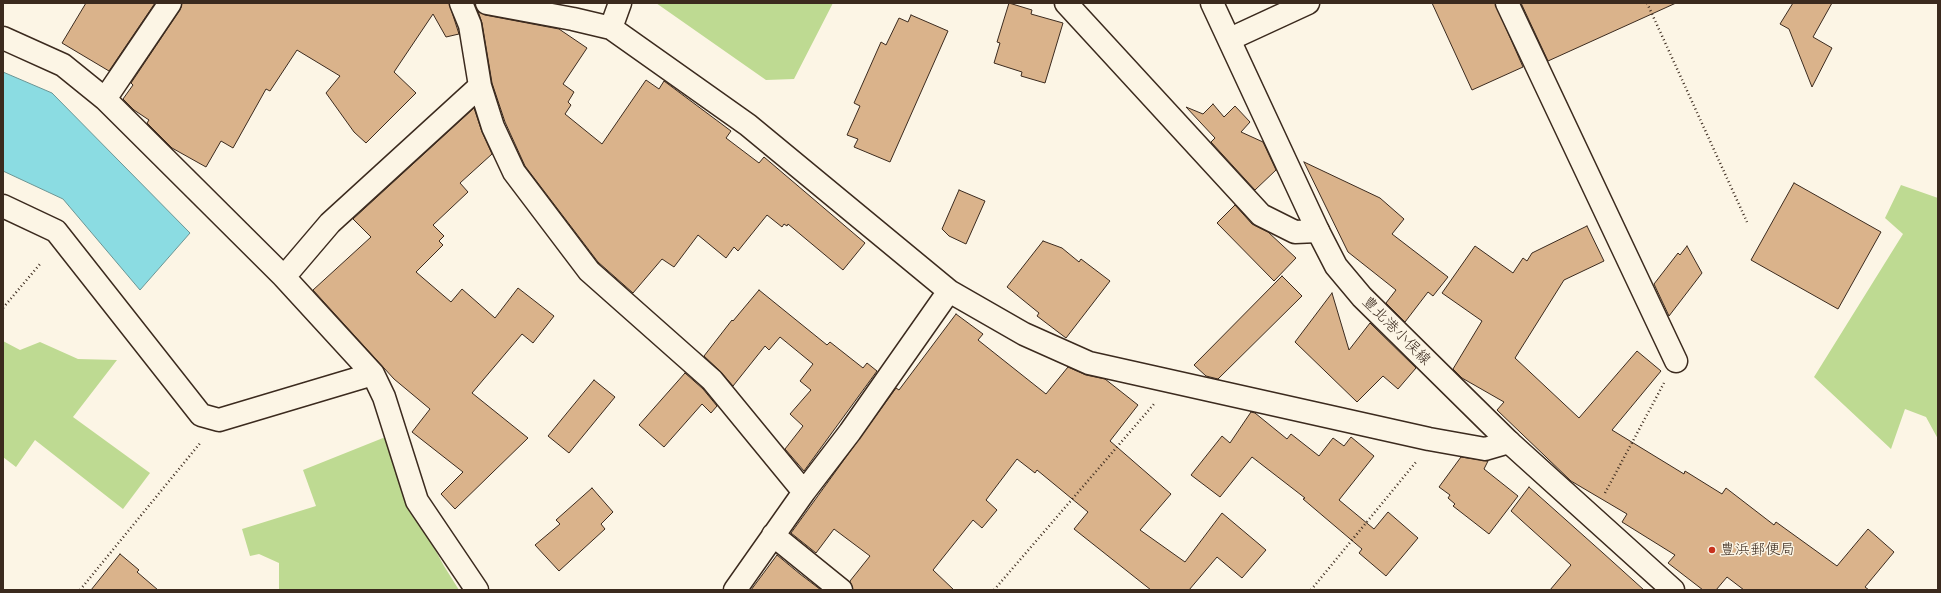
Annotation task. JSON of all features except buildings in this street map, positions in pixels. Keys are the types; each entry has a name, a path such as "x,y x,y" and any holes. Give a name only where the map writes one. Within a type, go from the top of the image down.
{"street":[{"path":"105,99 170,3"},
{"path":"461,3 470,26 480,86 494,127 514,172 589,270 712,380 804,492"},
{"path":"487,3 611,28 748,125 949,291 1024,334 1088,363 1172,383 1272,403 1429,439 1485,449 1509,442"},
{"path":"611,28 620,3"},
{"path":"1066,3 1261,215 1295,232 1318,231"},
{"name":"豊北港小俣線","path":"1212,3 1318,231 1336,266 1362,297 1509,442 1592,516 1662,587"},
{"path":"1230,39 1308,3"},
{"path":"1507,3 1676,361"},
{"path":"3,38 63,64 105,99 284,277 373,374 384,398 417,502 477,590"},
{"path":"284,277 330,222 480,86"},
{"path":"3,206 56,231 201,415 219,420 373,374"},
{"path":"735,590 804,492 850,432 949,291"},
{"path":"773,535 841,590"}],"path":[{"path":"1647,3 1747,222"},
{"path":"3,308 40,264"},
{"path":"1592,516 1676,361"},
{"path":"994,590 1172,383"},
{"path":"80,590 219,420"},
{"path":"1311,590 1424,453 1429,439"}],"green space":[{"path":"656,3 833,3 794,79 766,80"},
{"path":"1901,185 1938,198 1938,439 1926,417 1905,409 1891,449 1814,377 1903,234 1885,218"},
{"path":"3,341 20,350 40,342 78,359 117,360 73,417 150,473 123,509 35,440 16,467 3,457"},
{"path":"388,436 402,489 444,566 459,590 279,590 279,563 259,554 250,556 242,529 316,506 303,470"}],"water":[{"path":"3,72 52,93 190,233 140,290 63,199 3,171"}],"place":[{"name":"豊浜郵便局","path":"1712,550"}]}
